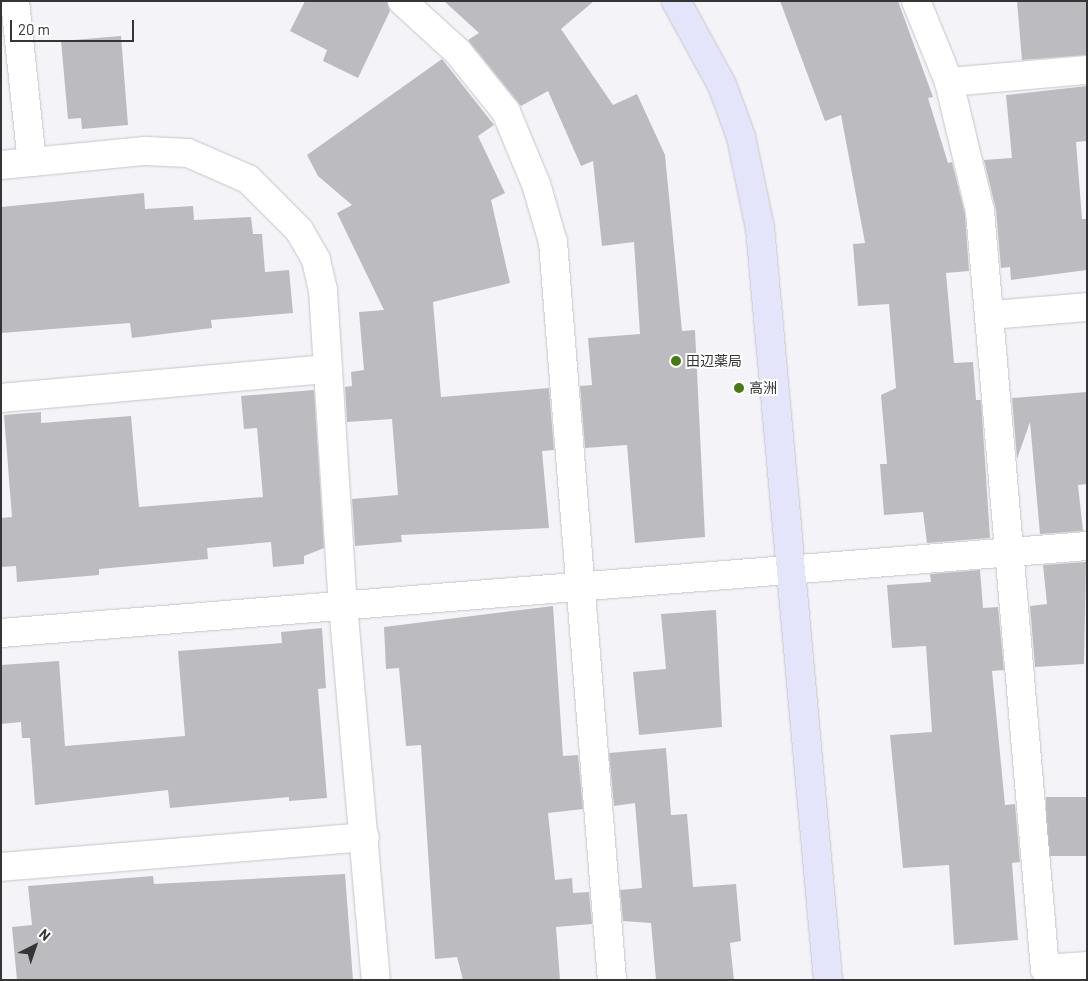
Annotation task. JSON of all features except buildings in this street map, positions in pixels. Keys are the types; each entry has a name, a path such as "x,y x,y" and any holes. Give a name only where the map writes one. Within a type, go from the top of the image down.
{"street":[{"path":"15,1 32,162"},
{"path":"402,1 458,52 506,112 546,213 558,272 579,586 612,980"},
{"path":"676,1 722,85 752,182 770,307 828,980"},
{"path":"916,1 949,82 980,211 992,314 1008,552 1045,969 1087,966"},
{"path":"949,82 1087,70"},
{"path":"1,164 145,151 188,153 248,179 299,230 316,260 323,290 343,605 365,837 376,980"},
{"path":"992,314 1087,306"},
{"path":"1,398 328,369"},
{"path":"1,633 579,586 793,572 1087,546"},
{"path":"1,867 365,837"}],"place":[{"name":"田辺薬局","path":"676,361"},
{"name":"高洲","path":"739,388"}]}
